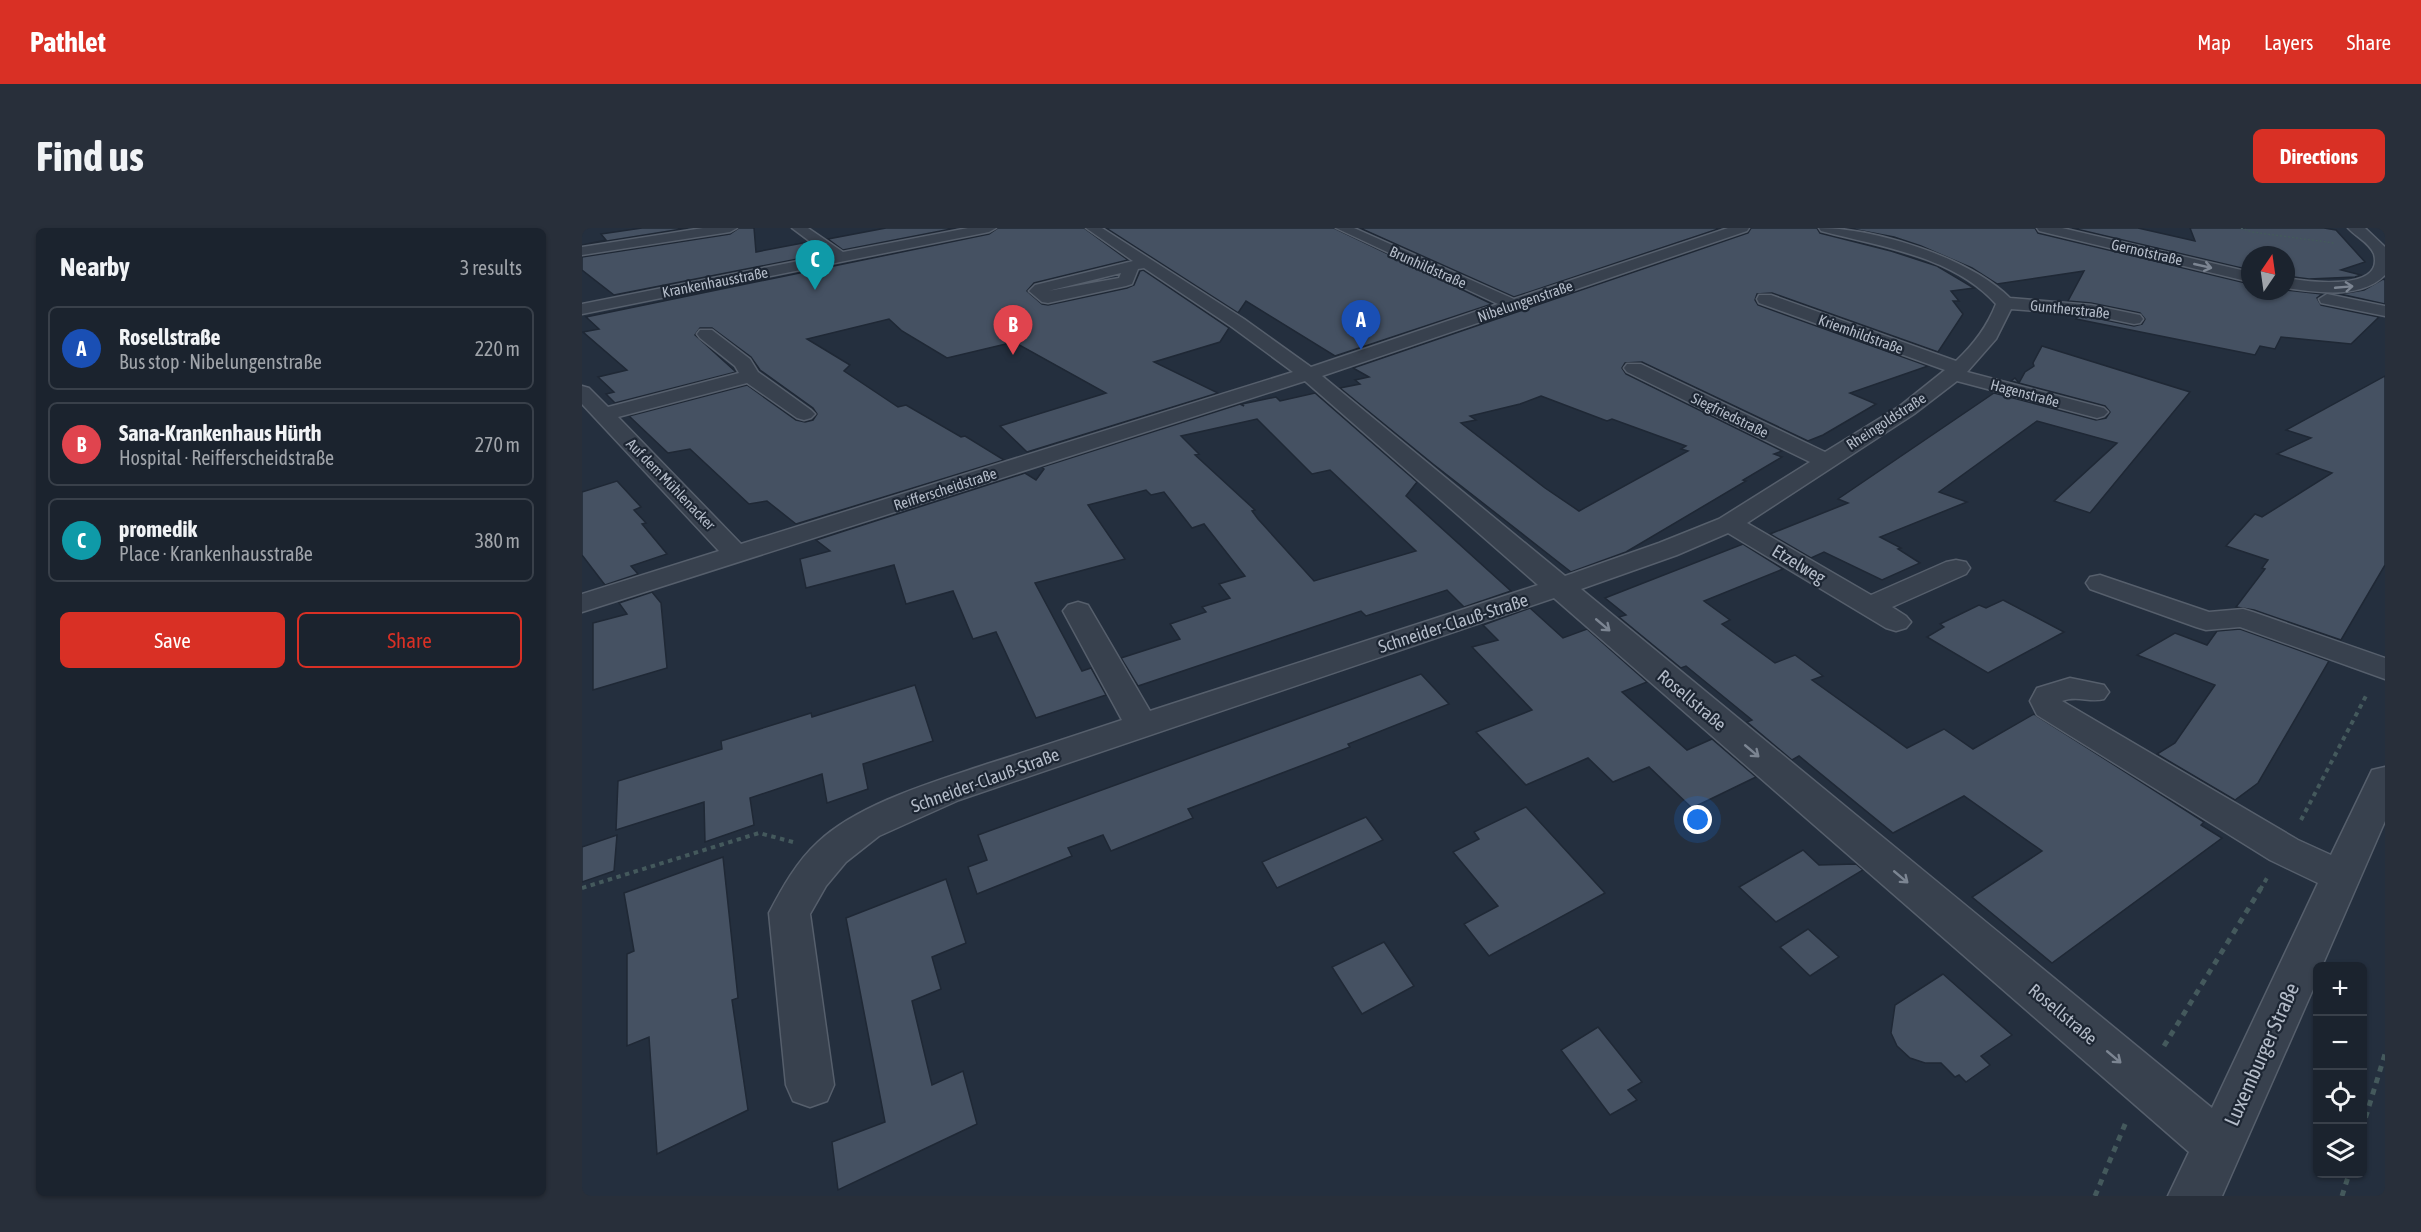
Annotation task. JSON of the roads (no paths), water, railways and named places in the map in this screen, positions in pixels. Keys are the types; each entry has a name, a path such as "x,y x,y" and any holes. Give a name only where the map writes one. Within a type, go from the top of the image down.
{"street":[{"path":"582,251 730,228"},
{"path":"799,228 840,256"},
{"name":"Krankenhausstraße","path":"582,309 989,228"},
{"name":"Rosellstraße","path":"1094,228 1140,265 1238,323 1308,374 2220,1146"},
{"name":"Nibelungenstraße","path":"1308,374 1742,228"},
{"path":"1826,228 1930,257 1960,269 1995,290 2005,303"},
{"name":"Gernotstraße","path":"2044,228 2241,275"},
{"path":"2295,285 2344,288 2362,285 2377,278 2383,270 2384,258 2378,248 2355,228"},
{"name":"Brunhildstraße","path":"1351,229 1513,305"},
{"path":"1140,265 1126,281 1048,298 1036,291 1041,288 1140,265"},
{"path":"2305,286 2333,305 2385,311"},
{"name":"Kriemhildstraße","path":"1765,298 1955,371"},
{"name":"Guntherstraße","path":"2005,303 2091,310 2134,319"},
{"name":"Rheingoldstraße","path":"1559,587 1668,549 1728,524 1907,410 1955,371 1977,349 2000,319 2005,303"},
{"path":"706,334 743,363 750,376 804,414"},
{"name":"Siegfriedstraße","path":"1634,368 1826,461"},
{"name":"Hagenstraße","path":"1955,371 2097,412"},
{"name":"Reifferscheidstraße","path":"582,603 1308,374"},
{"path":"604,414 750,376"},
{"name":"Auf dem Mühlenacker","path":"582,392 738,555"},
{"name":"Etzelweg","path":"1728,524 1748,533 1896,622"},
{"path":"1870,606 1956,568"},
{"path":"2100,583 2206,621 2243,618 2383,668"},
{"name":"Schneider-Clauß-Straße","path":"810,1085 789,913 812,875 832,852 866,826 946,791 1559,587"},
{"path":"1078,611 1142,726"},
{"path":"2093,692 2080,687 2066,687 2048,695 2046,701 2049,708 2284,850 2341,877"},
{"name":"Luxemburger Straße","path":"2194,1196 2220,1146 2385,779"}],"place":[{"name":"promedik","path":"815,290"},
{"name":"Rosellstraße","path":"1361,350"},
{"name":"Sana-Krankenhaus Hürth","path":"1013,355"}]}
